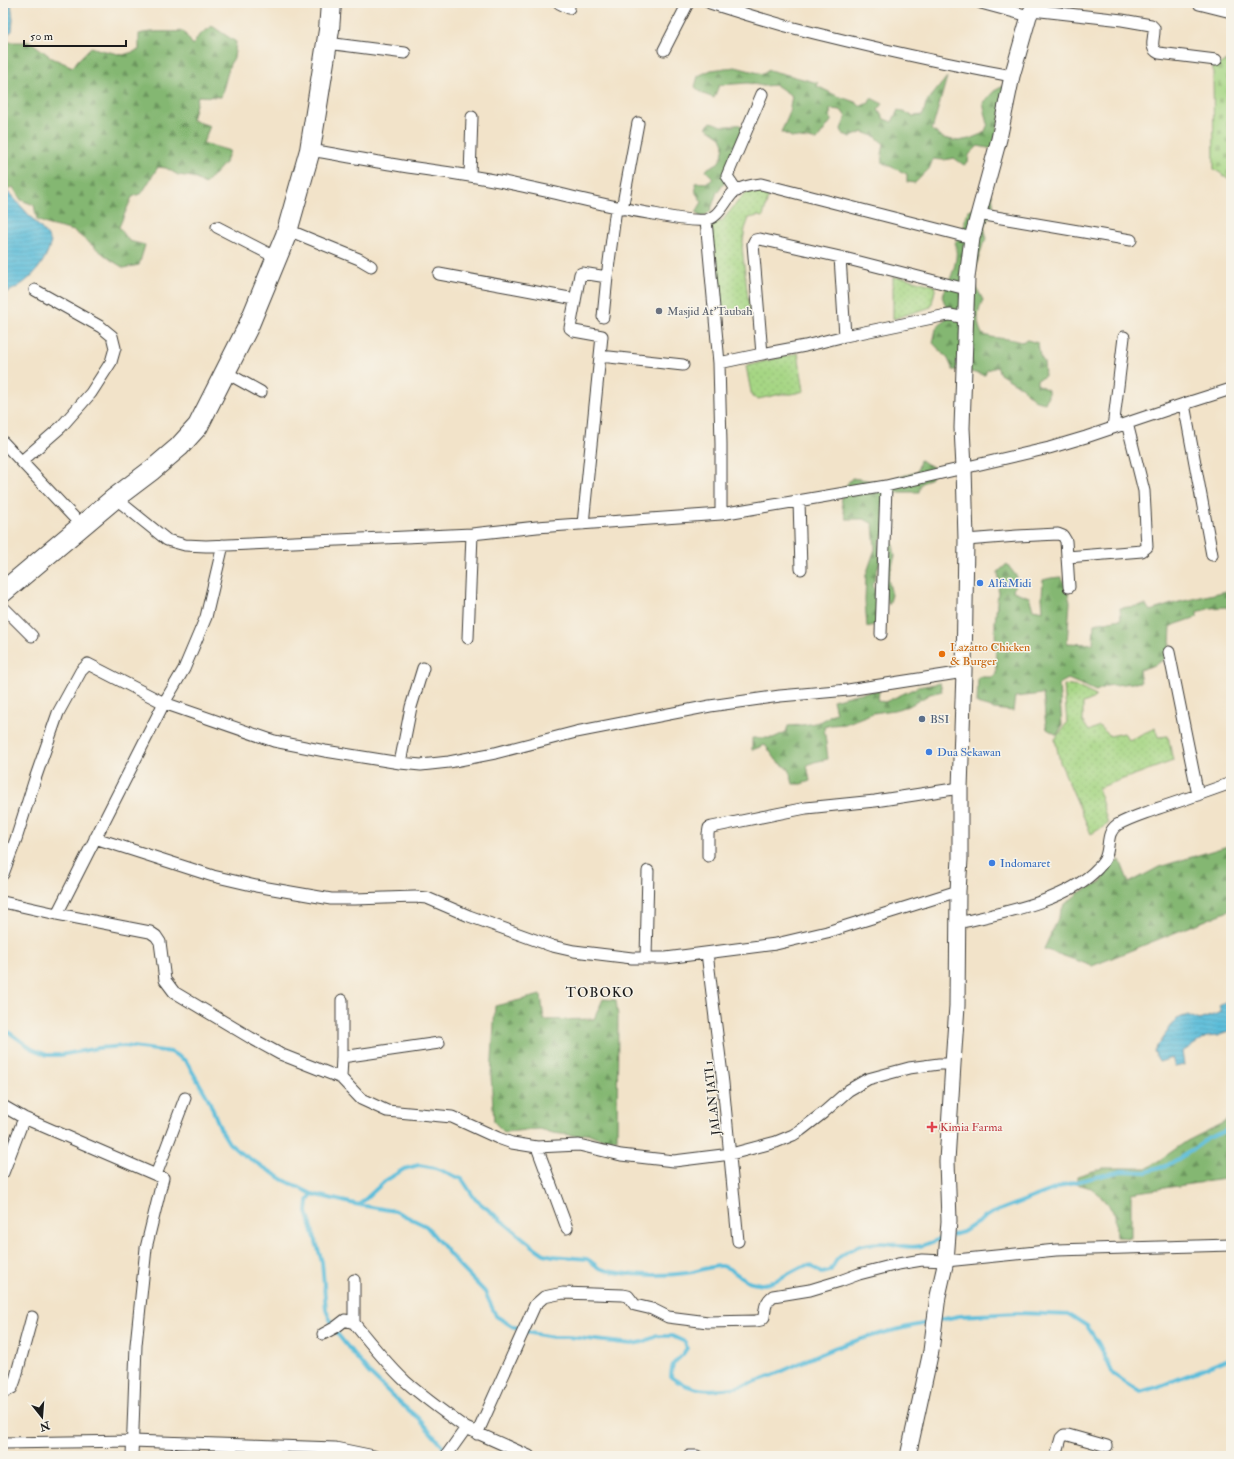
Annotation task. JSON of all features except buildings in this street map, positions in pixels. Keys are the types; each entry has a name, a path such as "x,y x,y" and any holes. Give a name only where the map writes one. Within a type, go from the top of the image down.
{"highway":[{"path":"3,592 115,498 179,447 198,426 248,327 288,230 310,150 327,43 331,3"}],"street":[{"path":"664,50 688,3"},
{"path":"710,3 785,26 962,67 1012,76"},
{"path":"981,3 1122,20 1151,25 1154,28 1152,47 1159,53 1216,60"},
{"path":"1199,4 1231,12"},
{"path":"908,1456 931,1351 938,1296 947,1254 949,1221 948,1160 952,1064 957,1006 960,788 964,678 966,540 962,428 966,289 972,238 999,139 1012,76 1032,10"},
{"path":"327,43 405,53"},
{"path":"737,191 727,176 762,94"},
{"path":"470,175 472,117"},
{"path":"603,317 607,277 619,208 638,123"},
{"path":"310,150 518,184 619,208 665,216 706,220 717,213 737,191 746,186 761,184 972,238"},
{"path":"978,214 1131,240"},
{"path":"706,220 718,363 722,514"},
{"path":"217,227 277,258"},
{"path":"288,230 353,256 371,266"},
{"path":"762,354 753,252 753,244 755,240 760,239 840,257 966,289"},
{"path":"840,257 845,336"},
{"path":"439,274 574,299"},
{"path":"583,524 602,336 574,331 571,329 574,299 580,274 607,277"},
{"path":"22,462 61,427 91,393 111,362 115,348 112,336 101,326 35,290"},
{"path":"718,363 805,346 845,336 942,316 950,315 966,318"},
{"path":"1113,428 1124,337"},
{"path":"600,356 684,365"},
{"path":"225,372 261,392"},
{"path":"115,498 167,540 185,545 206,546 472,534 537,527 722,514 886,486 1049,448 1231,389"},
{"path":"1184,404 1212,555"},
{"path":"1067,557 1142,551 1147,547 1144,491 1127,423"},
{"path":"4,444 82,526"},
{"path":"881,634 886,486"},
{"path":"799,501 801,569"},
{"path":"468,638 472,534"},
{"path":"966,540 1058,534 1063,536 1066,541 1069,587"},
{"path":"57,914 164,703 184,669 206,617 223,545"},
{"path":"3,607 32,636"},
{"path":"1169,652 1198,795"},
{"path":"3,874 58,713 86,665 89,664 164,703 274,741 325,751 421,765 449,762 495,753 576,732 710,706 780,696 964,678"},
{"path":"400,763 411,707 423,668"},
{"path":"958,923 1009,911 1064,893 1081,883 1101,865 1106,857 1109,836 1112,830 1118,825 1144,813 1231,783"},
{"path":"708,856 708,830 712,827 765,815 806,808 875,801 960,788"},
{"path":"95,838 213,876 256,886 331,899 427,898 475,919 552,946 574,952 632,958 666,958 783,943 958,891"},
{"path":"646,958 648,871"},
{"path":"3,902 150,932 156,936 160,942 165,980 174,992 251,1038 280,1054 340,1078 361,1099 387,1111 452,1117 498,1138 537,1147 579,1146 621,1155 674,1161 731,1154 763,1146 793,1135 823,1113 848,1090 868,1079 909,1068 939,1064 952,1064"},
{"name":"JALAN JATI 1","path":"707,953 731,1154 738,1241"},
{"path":"340,1078 342,1056 342,1000"},
{"path":"342,1056 439,1043"},
{"path":"156,1175 185,1098"},
{"path":"3,1106 24,1118 156,1175 163,1180 146,1248 136,1345 132,1456"},
{"path":"3,1173 24,1118"},
{"path":"537,1147 567,1228"},
{"path":"477,1434 535,1305 544,1298 563,1293 577,1292 628,1296 635,1305 652,1309 668,1317 692,1321 708,1322 761,1320 764,1317 765,1306 769,1299 773,1296 810,1290 859,1274 947,1254 1231,1244"},
{"path":"354,1280 354,1323"},
{"path":"3,1393 12,1388 32,1317"},
{"path":"323,1334 345,1320 354,1323 388,1364 427,1399 466,1428 529,1456"},
{"path":"446,1456 454,1447 466,1428"},
{"path":"1056,1456 1061,1438 1064,1435 1107,1446"},
{"path":"3,1443 132,1441 335,1452 374,1456"},
{"path":"689,1456 697,1456"}],"green space":[{"path":"212,26 236,42 234,58 230,64 221,97 198,96 192,120 210,126 203,143 230,151 225,163 205,184 192,177 178,175 166,168 158,167 142,193 132,197 119,227 129,241 145,245 139,265 124,268 111,260 74,231 49,225 37,220 34,205 21,200 13,187 6,190 3,188 3,46 7,42 31,42 52,58 73,67 91,47 123,55 139,50 139,34 150,32 183,31 193,45 199,35"},
{"path":"1226,61 1231,61 1231,180 1214,169 1213,67"},
{"path":"735,67 763,74 769,70 818,83 817,86 835,95 855,102 860,106 869,103 871,98 883,104 878,110 884,119 892,122 898,110 913,116 923,115 926,103 947,77 932,130 943,138 958,141 969,139 984,133 988,124 983,103 994,91 1007,84 993,149 978,146 969,155 968,162 964,165 954,158 944,160 933,159 929,169 915,183 907,182 907,174 883,163 882,154 884,144 876,137 863,132 851,137 843,134 841,129 846,117 841,110 830,109 831,121 817,140 792,137 781,132 788,117 792,96 776,85 763,86 748,83 719,85 714,98 703,94 695,87 698,76 711,70"},
{"path":"711,122 724,126 739,125 742,126 742,129 726,181 717,192 711,210 705,216 700,217 696,212 702,202 696,193 695,183 707,183 713,178 706,171 708,168 718,163 722,157 724,144 721,137 706,127"},
{"path":"759,189 770,190 763,217 758,216 749,218 745,229 742,247 750,315 716,315 708,225 722,221 744,194"},
{"path":"992,194 994,209 984,226 987,239 983,244 972,279 983,300 978,313 979,325 982,334 987,336 1011,339 1021,342 1027,340 1038,343 1040,356 1044,362 1045,376 1037,380 1037,384 1048,390 1048,396 1045,403 1036,401 1021,387 1000,374 997,367 987,370 985,375 953,370 948,359 933,343 936,329 949,315 942,296 951,277 955,263 955,243 963,232 965,218 969,210 980,205"},
{"path":"893,277 905,278 936,286 931,307 893,319"},
{"path":"798,353 804,391 758,399 752,397 746,366"},
{"path":"920,460 933,467 931,478 921,484 919,492 898,492 891,494 889,521 895,556 888,579 892,595 889,605 882,590 885,533 879,542 880,561 873,585 882,618 878,624 867,627 865,601 866,575 875,549 873,524 864,519 846,519 842,506 842,493 852,478 880,482 917,472"},
{"path":"1007,564 1017,577 1013,591 1029,597 1033,609 1043,611 1043,580 1061,577 1066,585 1070,602 1067,643 1093,644 1094,624 1121,619 1120,608 1146,605 1150,611 1175,603 1231,590 1231,616 1227,607 1211,608 1197,612 1197,617 1171,626 1170,645 1165,659 1155,665 1139,670 1141,682 1106,686 1096,691 1068,679 1059,684 1062,726 1057,735 1047,729 1043,694 1015,697 1013,711 994,709 977,704 978,677 992,677 996,674 995,623 999,582 998,572"},
{"path":"940,683 942,691 930,694 909,706 873,713 845,724 824,727 828,759 807,765 810,781 801,784 793,784 789,769 777,761 765,745 752,750 752,738 773,738 786,732 788,726 817,723 836,713 833,700 879,690 878,701 885,702 918,687"},
{"path":"1064,685 1078,687 1096,696 1083,703 1083,722 1089,731 1099,726 1110,736 1124,733 1129,740 1155,728 1158,737 1168,736 1173,761 1098,788 1108,824 1091,834 1060,762 1055,739 1067,723"},
{"path":"1231,845 1231,910 1092,966 1044,949 1064,905 1080,892 1101,882 1105,876 1108,866 1120,860 1129,883 1159,867"},
{"path":"541,995 544,1020 594,1019 603,999 616,1000 618,1016 617,1139 599,1138 587,1133 577,1136 553,1133 540,1129 504,1132 494,1122 491,1076 495,1006"},
{"path":"1231,1119 1231,1150 1225,1152 1224,1179 1131,1193 1131,1238 1116,1237 1115,1214 1099,1194 1091,1188 1077,1184 1077,1176 1103,1168 1148,1168 1187,1141"}],"water":[{"path":"3,3 11,3 13,19 12,31 3,38"},
{"path":"3,188 47,235 51,242 44,259 33,274 20,286 3,294"},
{"path":"1231,1000 1231,1031 1217,1036 1206,1037 1182,1052 1184,1065 1175,1067 1172,1058 1159,1062 1154,1051 1176,1019 1188,1015 1199,1020 1222,1012 1219,1006"}],"waterway":[{"path":"3,1028 32,1049 47,1055 60,1055 98,1048 125,1046 171,1052 186,1061 208,1098 221,1130 229,1143 239,1152 284,1180 312,1194 359,1205 395,1211 426,1226 457,1263 485,1292 496,1316 512,1326 531,1333 553,1337 569,1337 632,1344 643,1342 657,1336 672,1336 685,1342 687,1348 684,1353 674,1362 671,1377 690,1387 710,1390 732,1388 754,1382 849,1343 932,1322"},
{"path":"952,1235 963,1232 992,1213 1070,1183 1122,1171 1147,1172 1168,1165 1207,1139 1231,1128"},
{"path":"359,1205 385,1181 404,1169 419,1165 435,1168 462,1179 475,1199 544,1254 587,1259 599,1268 618,1273 630,1274 677,1274 722,1266 729,1268 746,1280 761,1284 774,1281 794,1270 806,1266 811,1266 821,1273 828,1272 842,1255 863,1245 883,1243 917,1247 944,1238"},
{"path":"312,1194 308,1201 307,1212 322,1262 326,1310 335,1331 368,1372 418,1418 447,1451"},
{"path":"939,1320 959,1316 1019,1313 1070,1315 1087,1326 1099,1344 1113,1374 1140,1392 1160,1386 1231,1358"}],"place":[{"name":"Masjid At'Taubah","path":"659,311"},
{"name":"AlfaMidi","path":"980,583"},
{"name":"Lazatto Chicken & Burger","path":"942,654"},
{"name":"BSI","path":"922,719"},
{"name":"Dua Sekawan","path":"929,752"},
{"name":"Indomaret","path":"992,863"},
{"name":"Kimia Farma","path":"932,1127"}],"district":[{"name":"TOBOKO","path":"600,992"}]}
